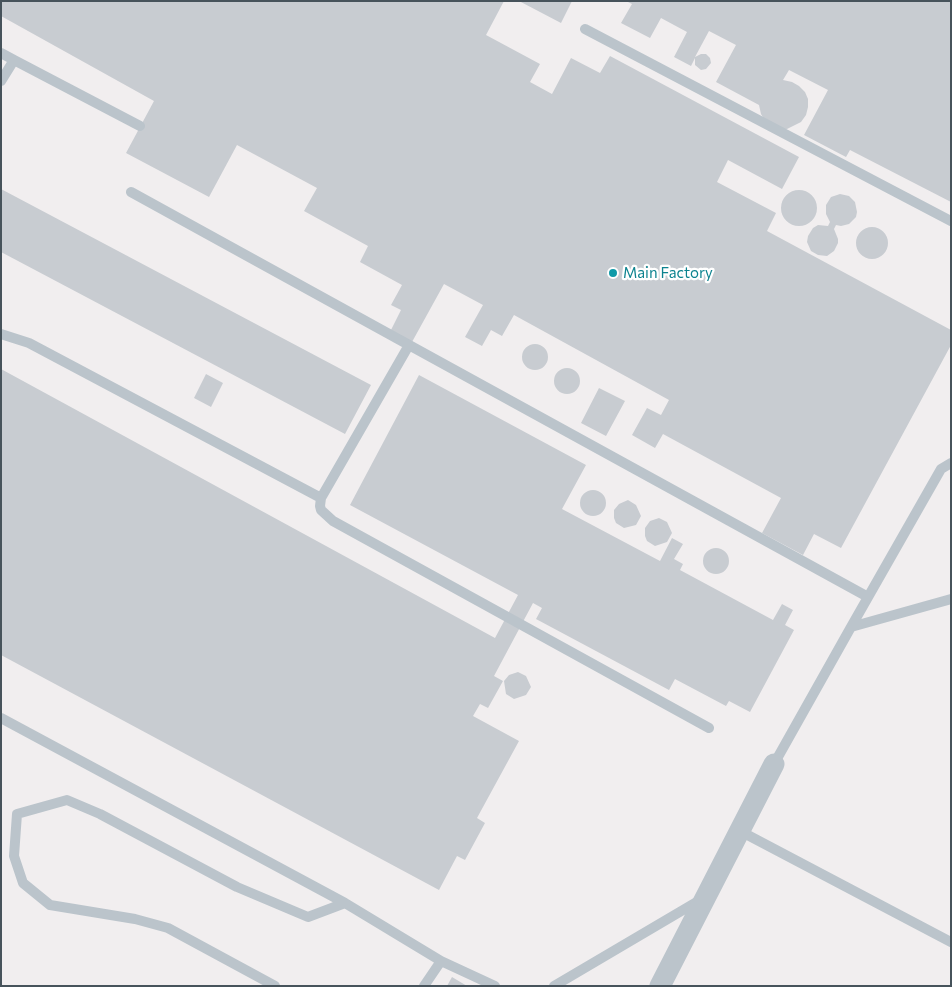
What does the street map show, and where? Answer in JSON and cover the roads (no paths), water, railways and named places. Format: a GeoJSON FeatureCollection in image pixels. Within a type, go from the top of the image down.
{"type":"FeatureCollection","features":[{"type":"Feature","properties":{"kind":"street"},"geometry":{"type":"LineString","coordinates":[[660,986],[774,764]]}},
{"type":"Feature","properties":{"kind":"lane"},"geometry":{"type":"LineString","coordinates":[[585,29],[951,221]]}},
{"type":"Feature","properties":{"kind":"lane"},"geometry":{"type":"LineString","coordinates":[[1,53],[140,126]]}},
{"type":"Feature","properties":{"kind":"lane"},"geometry":{"type":"LineString","coordinates":[[1,82],[14,60]]}},
{"type":"Feature","properties":{"kind":"lane"},"geometry":{"type":"LineString","coordinates":[[131,192],[868,597]]}},
{"type":"Feature","properties":{"kind":"lane"},"geometry":{"type":"LineString","coordinates":[[1,334],[29,343],[321,498]]}},
{"type":"Feature","properties":{"kind":"lane"},"geometry":{"type":"LineString","coordinates":[[409,345],[321,498],[321,510],[333,521],[710,728]]}},
{"type":"Feature","properties":{"kind":"lane"},"geometry":{"type":"LineString","coordinates":[[774,764],[941,469],[951,463]]}},
{"type":"Feature","properties":{"kind":"lane"},"geometry":{"type":"LineString","coordinates":[[851,627],[951,598]]}},
{"type":"Feature","properties":{"kind":"lane"},"geometry":{"type":"LineString","coordinates":[[1,718],[345,903],[441,961],[495,986]]}},
{"type":"Feature","properties":{"kind":"lane"},"geometry":{"type":"LineString","coordinates":[[275,986],[168,928],[135,919],[50,905],[23,883],[14,856],[17,814],[67,800],[100,814],[237,887],[308,917],[345,903]]}},
{"type":"Feature","properties":{"kind":"lane"},"geometry":{"type":"LineString","coordinates":[[740,831],[951,942]]}},
{"type":"Feature","properties":{"kind":"lane"},"geometry":{"type":"LineString","coordinates":[[554,986],[706,896]]}},
{"type":"Feature","properties":{"kind":"lane"},"geometry":{"type":"LineString","coordinates":[[424,986],[441,961]]}},
{"type":"Feature","properties":{"kind":"place","name":"Main Factory"},"geometry":{"type":"Point","coordinates":[613,273]}}]}
